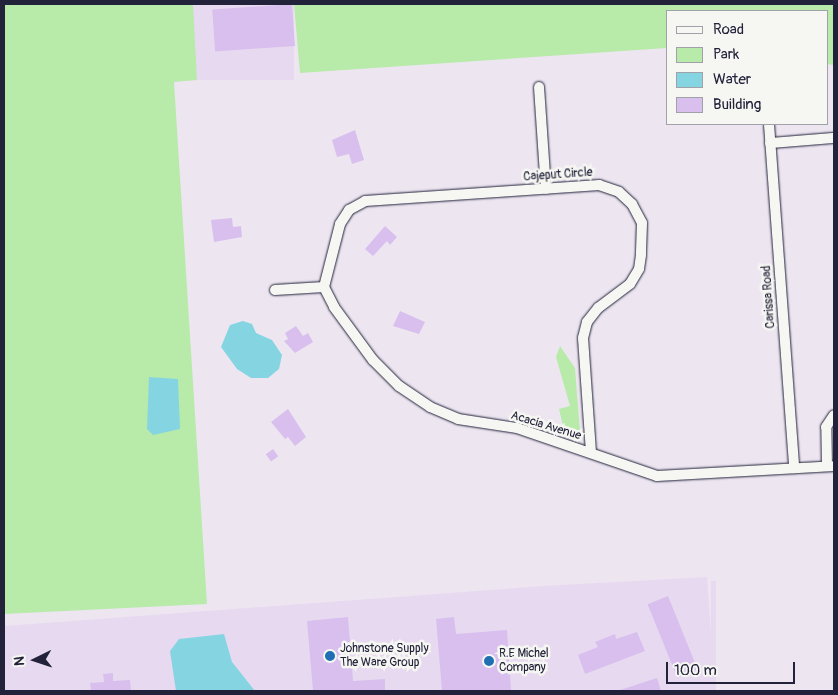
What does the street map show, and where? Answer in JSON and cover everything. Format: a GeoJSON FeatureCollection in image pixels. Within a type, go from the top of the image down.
{"type":"FeatureCollection","features":[{"type":"Feature","properties":{"kind":"street"},"geometry":{"type":"LineString","coordinates":[[539,87],[546,188]]}},
{"type":"Feature","properties":{"kind":"street","name":"Carissa Road"},"geometry":{"type":"LineString","coordinates":[[769,125],[794,468]]}},
{"type":"Feature","properties":{"kind":"street"},"geometry":{"type":"LineString","coordinates":[[770,143],[834,138]]}},
{"type":"Feature","properties":{"kind":"street","name":"Cajeput Circle"},"geometry":{"type":"LineString","coordinates":[[324,287],[340,224],[350,210],[365,201],[599,185],[618,192],[632,204],[642,223],[639,269],[630,284],[598,308],[586,322],[583,338],[591,453]]}},
{"type":"Feature","properties":{"kind":"street"},"geometry":{"type":"LineString","coordinates":[[275,290],[324,287]]}},
{"type":"Feature","properties":{"kind":"street","name":"Acacia Avenue"},"geometry":{"type":"LineString","coordinates":[[324,287],[334,307],[373,360],[399,386],[430,407],[458,419],[517,428],[657,476],[830,466]]}},
{"type":"Feature","properties":{"kind":"street"},"geometry":{"type":"LineString","coordinates":[[830,466],[826,427],[834,415]]}},
{"type":"Feature","properties":{"kind":"shaded area"},"geometry":{"type":"Polygon","coordinates":[[[193,4],[294,4],[294,80],[193,80],[193,4]]]}},
{"type":"Feature","properties":{"kind":"shaded area"},"geometry":{"type":"Polygon","coordinates":[[[707,577],[715,691],[4,691],[4,626],[542,586],[707,577]]]}},
{"type":"Feature","properties":{"kind":"shaded area"},"geometry":{"type":"Polygon","coordinates":[[[711,581],[716,581],[716,691],[711,691],[711,581]]]}},
{"type":"Feature","properties":{"kind":"green space"},"geometry":{"type":"Polygon","coordinates":[[[4,4],[193,4],[197,80],[174,82],[207,604],[4,614],[4,4]]]}},
{"type":"Feature","properties":{"kind":"green space"},"geometry":{"type":"Polygon","coordinates":[[[294,4],[834,4],[834,65],[828,64],[828,10],[666,10],[666,48],[300,73],[294,4]]]}},
{"type":"Feature","properties":{"kind":"green space"},"geometry":{"type":"Polygon","coordinates":[[[560,346],[575,368],[580,431],[566,438],[559,409],[570,406],[556,357],[560,346]]]}},
{"type":"Feature","properties":{"kind":"water"},"geometry":{"type":"Polygon","coordinates":[[[243,321],[252,324],[256,333],[272,340],[282,355],[279,369],[268,378],[251,378],[237,369],[221,347],[230,325],[243,321]]]}},
{"type":"Feature","properties":{"kind":"water"},"geometry":{"type":"Polygon","coordinates":[[[149,377],[178,379],[180,429],[153,435],[147,429],[149,377]]]}},
{"type":"Feature","properties":{"kind":"water"},"geometry":{"type":"Polygon","coordinates":[[[224,634],[232,662],[255,691],[176,691],[170,651],[179,639],[224,634]]]}},
{"type":"Feature","properties":{"kind":"building"},"geometry":{"type":"Polygon","coordinates":[[[292,4],[295,46],[215,51],[212,10],[292,4]]]}},
{"type":"Feature","properties":{"kind":"building"},"geometry":{"type":"Polygon","coordinates":[[[355,130],[364,160],[352,164],[349,154],[337,157],[332,140],[355,130]]]}},
{"type":"Feature","properties":{"kind":"building"},"geometry":{"type":"Polygon","coordinates":[[[232,218],[233,227],[241,226],[242,237],[214,242],[211,220],[232,218]]]}},
{"type":"Feature","properties":{"kind":"building"},"geometry":{"type":"Polygon","coordinates":[[[385,226],[397,237],[390,245],[387,241],[373,256],[365,249],[385,226]]]}},
{"type":"Feature","properties":{"kind":"building"},"geometry":{"type":"Polygon","coordinates":[[[400,311],[425,322],[419,334],[393,326],[400,311]]]}},
{"type":"Feature","properties":{"kind":"building"},"geometry":{"type":"Polygon","coordinates":[[[296,326],[303,336],[308,333],[313,342],[295,353],[284,341],[288,339],[285,333],[296,326]]]}},
{"type":"Feature","properties":{"kind":"building"},"geometry":{"type":"Polygon","coordinates":[[[288,409],[306,437],[295,446],[288,437],[285,439],[271,422],[288,409]]]}},
{"type":"Feature","properties":{"kind":"building"},"geometry":{"type":"Polygon","coordinates":[[[273,449],[278,456],[271,462],[266,454],[273,449]]]}},
{"type":"Feature","properties":{"kind":"building"},"geometry":{"type":"Polygon","coordinates":[[[668,596],[698,669],[677,677],[648,604],[668,596]]]}},
{"type":"Feature","properties":{"kind":"building","name":"Johnstone Supply The Ware Group"},"geometry":{"type":"Polygon","coordinates":[[[348,617],[353,681],[385,679],[385,691],[313,691],[307,621],[348,617]]]}},
{"type":"Feature","properties":{"kind":"building"},"geometry":{"type":"Polygon","coordinates":[[[454,617],[456,634],[507,630],[511,690],[442,691],[436,619],[454,617]]]}},
{"type":"Feature","properties":{"kind":"building"},"geometry":{"type":"Polygon","coordinates":[[[637,632],[645,651],[585,674],[578,655],[598,647],[595,642],[615,634],[616,639],[637,632]]]}},
{"type":"Feature","properties":{"kind":"building"},"geometry":{"type":"Polygon","coordinates":[[[113,673],[113,681],[130,680],[131,691],[91,691],[90,683],[104,682],[103,674],[113,673]]]}},
{"type":"Feature","properties":{"kind":"building"},"geometry":{"type":"Polygon","coordinates":[[[657,678],[661,691],[620,691],[620,690],[657,678]]]}},
{"type":"Feature","properties":{"kind":"place","name":"Johnstone Supply The Ware Group"},"geometry":{"type":"Point","coordinates":[330,656]}},
{"type":"Feature","properties":{"kind":"place","name":"R.E Michel Company"},"geometry":{"type":"Point","coordinates":[489,661]}}]}
